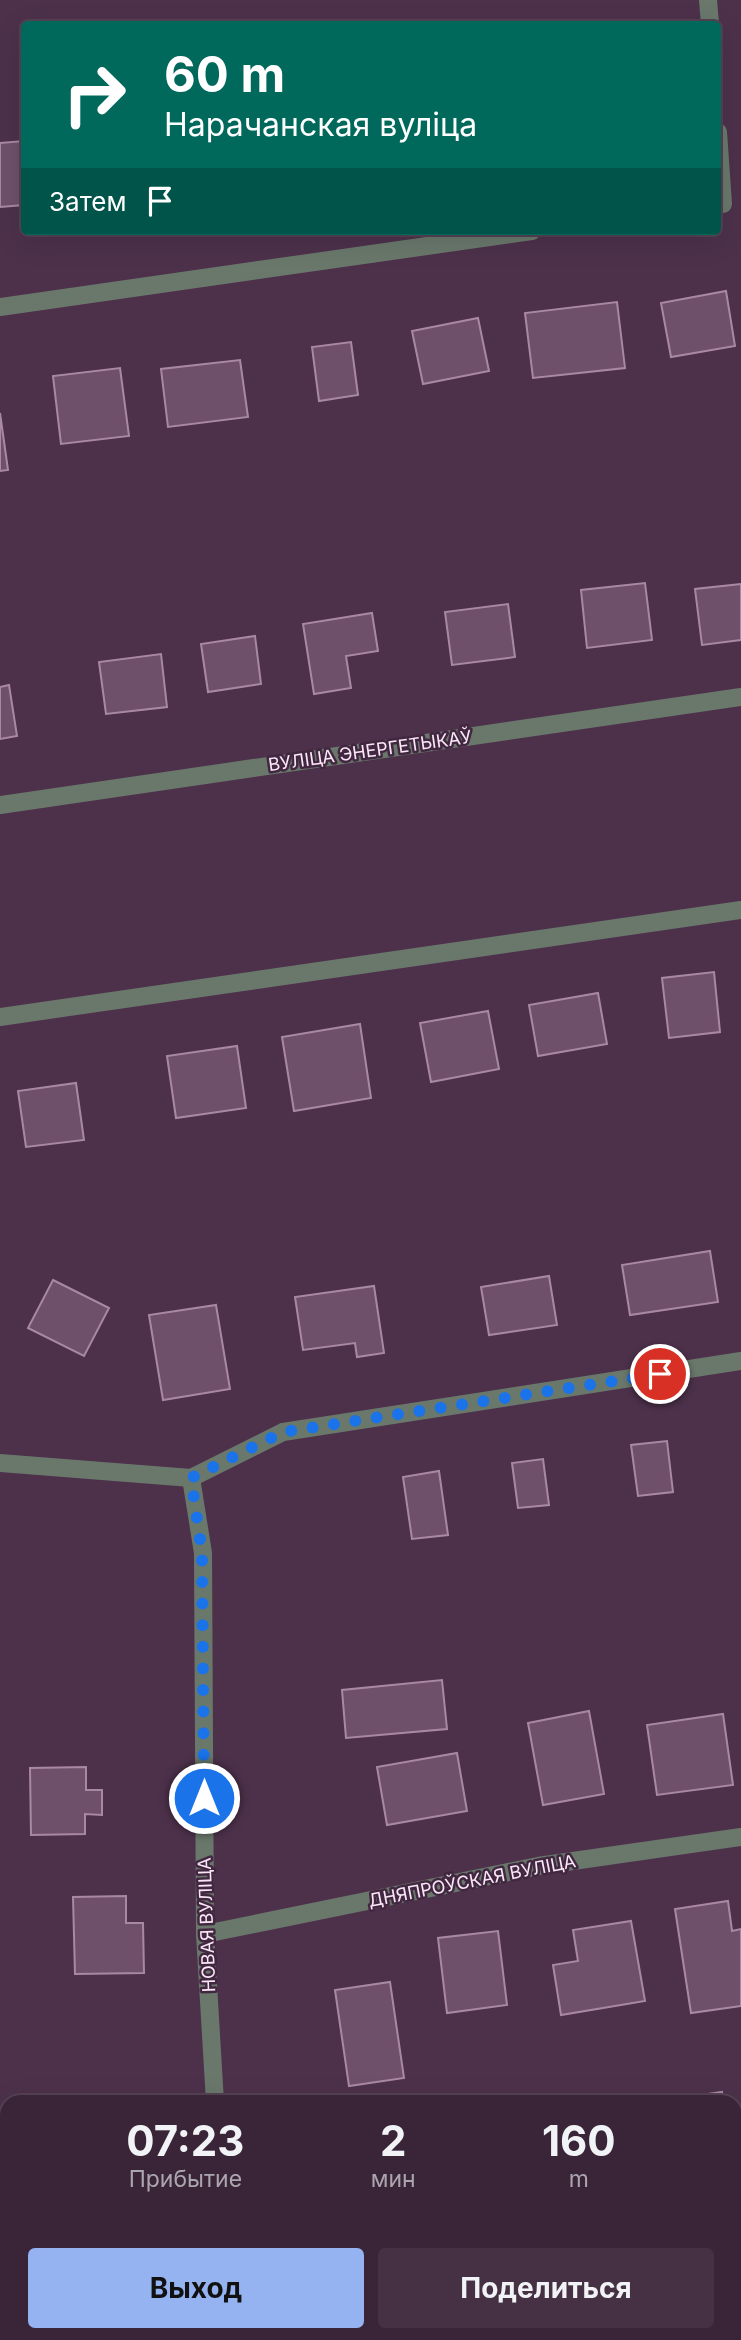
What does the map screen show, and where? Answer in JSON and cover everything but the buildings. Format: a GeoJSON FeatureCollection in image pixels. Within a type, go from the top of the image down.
{"type":"FeatureCollection","features":[{"type":"Feature","properties":{"kind":"street"},"geometry":{"type":"LineString","coordinates":[[708,0],[710,21]]}},
{"type":"Feature","properties":{"kind":"street"},"geometry":{"type":"LineString","coordinates":[[721,156],[727,204]]}},
{"type":"Feature","properties":{"kind":"street"},"geometry":{"type":"LineString","coordinates":[[0,307],[504,235]]}},
{"type":"Feature","properties":{"kind":"street","name":"ВУЛІЦА ЭНЕРГЕТЫКАЎ"},"geometry":{"type":"LineString","coordinates":[[0,805],[741,697]]}},
{"type":"Feature","properties":{"kind":"street"},"geometry":{"type":"LineString","coordinates":[[0,1017],[741,910]]}},
{"type":"Feature","properties":{"kind":"street"},"geometry":{"type":"LineString","coordinates":[[0,1463],[191,1478],[283,1432],[741,1361]]}},
{"type":"Feature","properties":{"kind":"street","name":"НОВАЯ ВУЛІЦА"},"geometry":{"type":"LineString","coordinates":[[191,1478],[202,1553],[205,1934],[215,2095]]}},
{"type":"Feature","properties":{"kind":"street","name":"ДНЯПРОЎСКАЯ ВУЛІЦА"},"geometry":{"type":"LineString","coordinates":[[205,1934],[538,1866],[741,1837]]}},
{"type":"Feature","properties":{"kind":"route"},"geometry":{"type":"LineString","coordinates":[[204,1798],[202,1553],[191,1478],[283,1432],[660,1374]]}}]}
